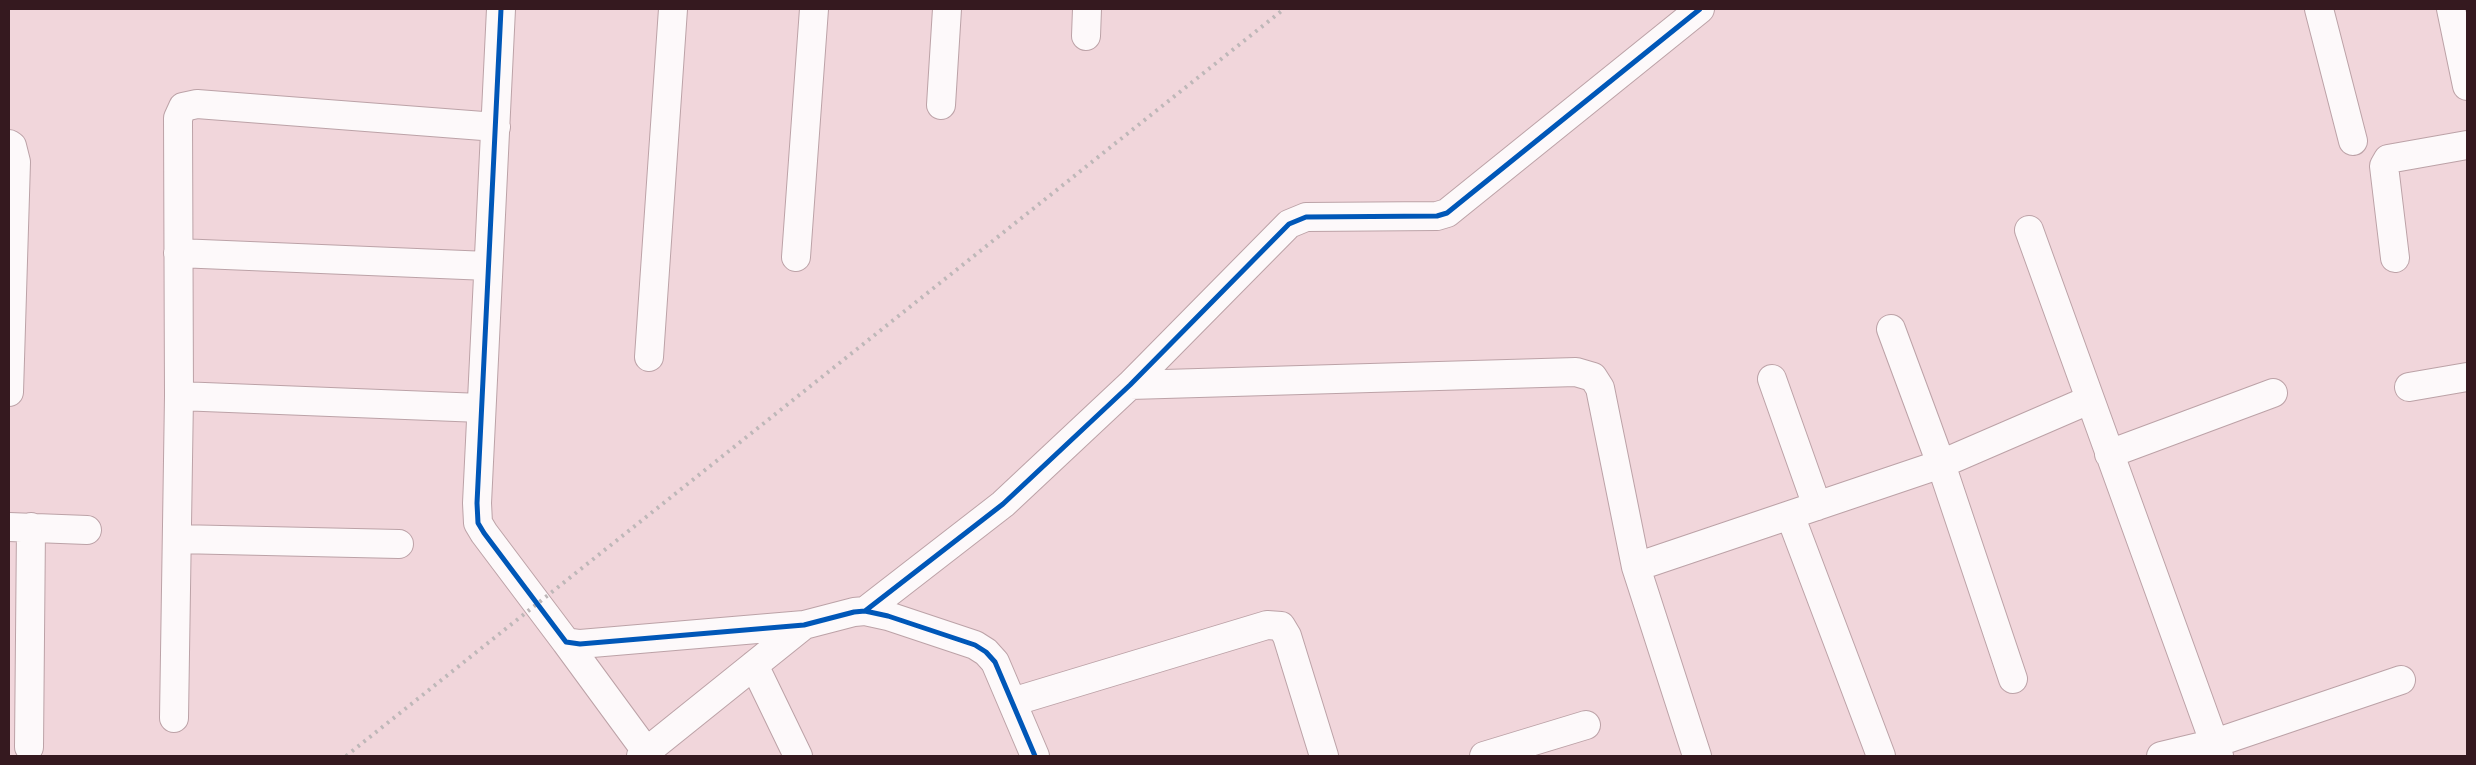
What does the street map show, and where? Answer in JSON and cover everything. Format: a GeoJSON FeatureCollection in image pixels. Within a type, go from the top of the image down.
{"type":"FeatureCollection","features":[{"type":"Feature","properties":{"kind":"street"},"geometry":{"type":"LineString","coordinates":[[501,9],[481,408],[477,503],[478,523],[566,642],[644,753],[804,625]]}},
{"type":"Feature","properties":{"kind":"street"},"geometry":{"type":"LineString","coordinates":[[649,357],[673,9]]}},
{"type":"Feature","properties":{"kind":"street"},"geometry":{"type":"LineString","coordinates":[[796,257],[814,9]]}},
{"type":"Feature","properties":{"kind":"street"},"geometry":{"type":"LineString","coordinates":[[941,105],[948,9]]}},
{"type":"Feature","properties":{"kind":"street"},"geometry":{"type":"LineString","coordinates":[[1086,36],[1087,9]]}},
{"type":"Feature","properties":{"kind":"street"},"geometry":{"type":"LineString","coordinates":[[865,611],[1003,504],[1130,385],[1289,224],[1306,217],[1437,216],[1447,213],[1700,9]]}},
{"type":"Feature","properties":{"kind":"street"},"geometry":{"type":"LineString","coordinates":[[2319,9],[2353,141]]}},
{"type":"Feature","properties":{"kind":"street"},"geometry":{"type":"LineString","coordinates":[[2451,9],[2467,86]]}},
{"type":"Feature","properties":{"kind":"street"},"geometry":{"type":"LineString","coordinates":[[174,718],[178,396],[178,118],[183,108],[197,104],[496,127]]}},
{"type":"Feature","properties":{"kind":"street"},"geometry":{"type":"LineString","coordinates":[[9,144],[12,146],[16,162],[9,392]]}},
{"type":"Feature","properties":{"kind":"street"},"geometry":{"type":"LineString","coordinates":[[2395,258],[2384,166],[2388,159],[2467,145]]}},
{"type":"Feature","properties":{"kind":"street"},"geometry":{"type":"LineString","coordinates":[[2029,230],[2108,454],[2217,750]]}},
{"type":"Feature","properties":{"kind":"street"},"geometry":{"type":"LineString","coordinates":[[178,253],[488,266]]}},
{"type":"Feature","properties":{"kind":"street"},"geometry":{"type":"LineString","coordinates":[[1890,329],[1941,464],[2013,679]]}},
{"type":"Feature","properties":{"kind":"street"},"geometry":{"type":"LineString","coordinates":[[1130,385],[1576,372],[1593,377],[1600,388],[1636,567],[1697,756]]}},
{"type":"Feature","properties":{"kind":"street"},"geometry":{"type":"LineString","coordinates":[[2409,388],[2467,377]]}},
{"type":"Feature","properties":{"kind":"street"},"geometry":{"type":"LineString","coordinates":[[1772,379],[1817,506]]}},
{"type":"Feature","properties":{"kind":"street"},"geometry":{"type":"LineString","coordinates":[[2108,454],[2274,393]]}},
{"type":"Feature","properties":{"kind":"street"},"geometry":{"type":"LineString","coordinates":[[178,396],[481,408]]}},
{"type":"Feature","properties":{"kind":"street"},"geometry":{"type":"LineString","coordinates":[[1636,567],[1941,464],[2089,400]]}},
{"type":"Feature","properties":{"kind":"street"},"geometry":{"type":"LineString","coordinates":[[1790,515],[1881,756]]}},
{"type":"Feature","properties":{"kind":"street"},"geometry":{"type":"LineString","coordinates":[[29,747],[20,527],[88,530]]}},
{"type":"Feature","properties":{"kind":"street"},"geometry":{"type":"LineString","coordinates":[[177,539],[399,544]]}},
{"type":"Feature","properties":{"kind":"street"},"geometry":{"type":"LineString","coordinates":[[566,642],[580,644],[804,625],[865,611],[888,616],[976,645],[986,652],[995,662],[1035,756]]}},
{"type":"Feature","properties":{"kind":"street"},"geometry":{"type":"LineString","coordinates":[[1012,702],[1267,625],[1281,626],[1287,636],[1324,756]]}},
{"type":"Feature","properties":{"kind":"street"},"geometry":{"type":"LineString","coordinates":[[754,665],[798,756]]}},
{"type":"Feature","properties":{"kind":"street"},"geometry":{"type":"LineString","coordinates":[[2161,756],[2217,750],[2401,680]]}},
{"type":"Feature","properties":{"kind":"street"},"geometry":{"type":"LineString","coordinates":[[1484,756],[1586,725]]}},
{"type":"Feature","properties":{"kind":"railway"},"geometry":{"type":"LineString","coordinates":[[346,756],[1284,9]]}},
{"type":"Feature","properties":{"kind":"cycle path"},"geometry":{"type":"LineString","coordinates":[[501,9],[477,503],[478,523],[484,533],[566,642],[580,644],[804,625],[865,611],[888,616],[975,645],[986,652],[995,662],[1035,756]]}},
{"type":"Feature","properties":{"kind":"cycle path"},"geometry":{"type":"LineString","coordinates":[[865,611],[1003,504],[1130,385],[1289,224],[1306,217],[1437,216],[1447,213],[1700,9]]}}]}
